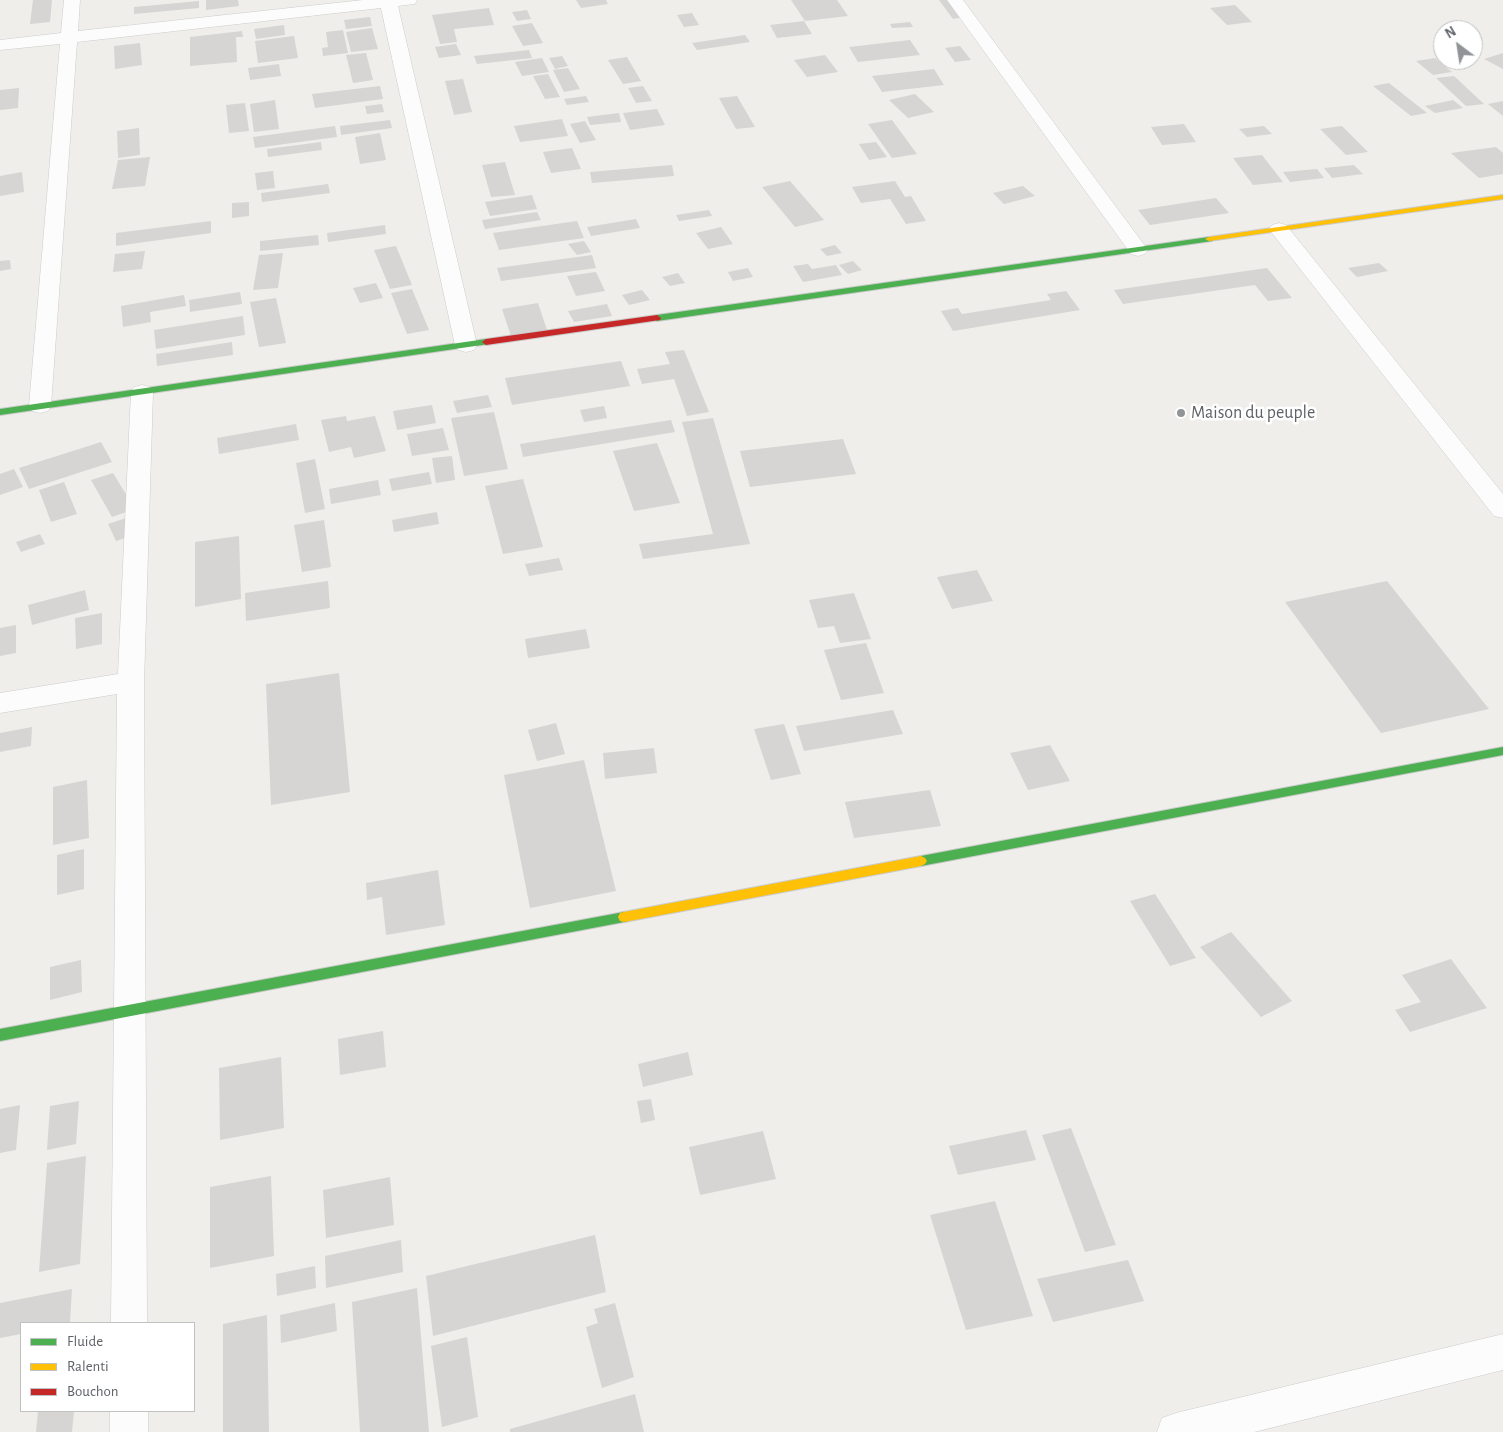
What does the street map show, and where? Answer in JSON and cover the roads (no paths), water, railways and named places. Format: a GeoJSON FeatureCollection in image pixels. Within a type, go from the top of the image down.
{"type":"FeatureCollection","features":[{"type":"Feature","properties":{"kind":"main road"},"geometry":{"type":"LineString","coordinates":[[0,412],[1503,197]]}},
{"type":"Feature","properties":{"kind":"main road"},"geometry":{"type":"LineString","coordinates":[[0,1035],[1503,750]]}},
{"type":"Feature","properties":{"kind":"street"},"geometry":{"type":"LineString","coordinates":[[40,406],[72,0]]}},
{"type":"Feature","properties":{"kind":"street"},"geometry":{"type":"LineString","coordinates":[[0,45],[409,0]]}},
{"type":"Feature","properties":{"kind":"street"},"geometry":{"type":"LineString","coordinates":[[955,0],[1138,250]]}},
{"type":"Feature","properties":{"kind":"street"},"geometry":{"type":"LineString","coordinates":[[388,1],[466,345]]}},
{"type":"Feature","properties":{"kind":"street"},"geometry":{"type":"LineString","coordinates":[[1279,229],[1503,510]]}},
{"type":"Feature","properties":{"kind":"street"},"geometry":{"type":"LineString","coordinates":[[129,1322],[132,682],[142,392]]}},
{"type":"Feature","properties":{"kind":"street"},"geometry":{"type":"LineString","coordinates":[[0,703],[132,682]]}},
{"type":"Feature","properties":{"kind":"street"},"geometry":{"type":"LineString","coordinates":[[1176,1432],[1503,1352]]}},
{"type":"Feature","properties":{"kind":"street"},"geometry":{"type":"LineString","coordinates":[[129,1412],[129,1432]]}},
{"type":"Feature","properties":{"kind":"place","name":"Maison du peuple"},"geometry":{"type":"Point","coordinates":[1181,413]}}]}
